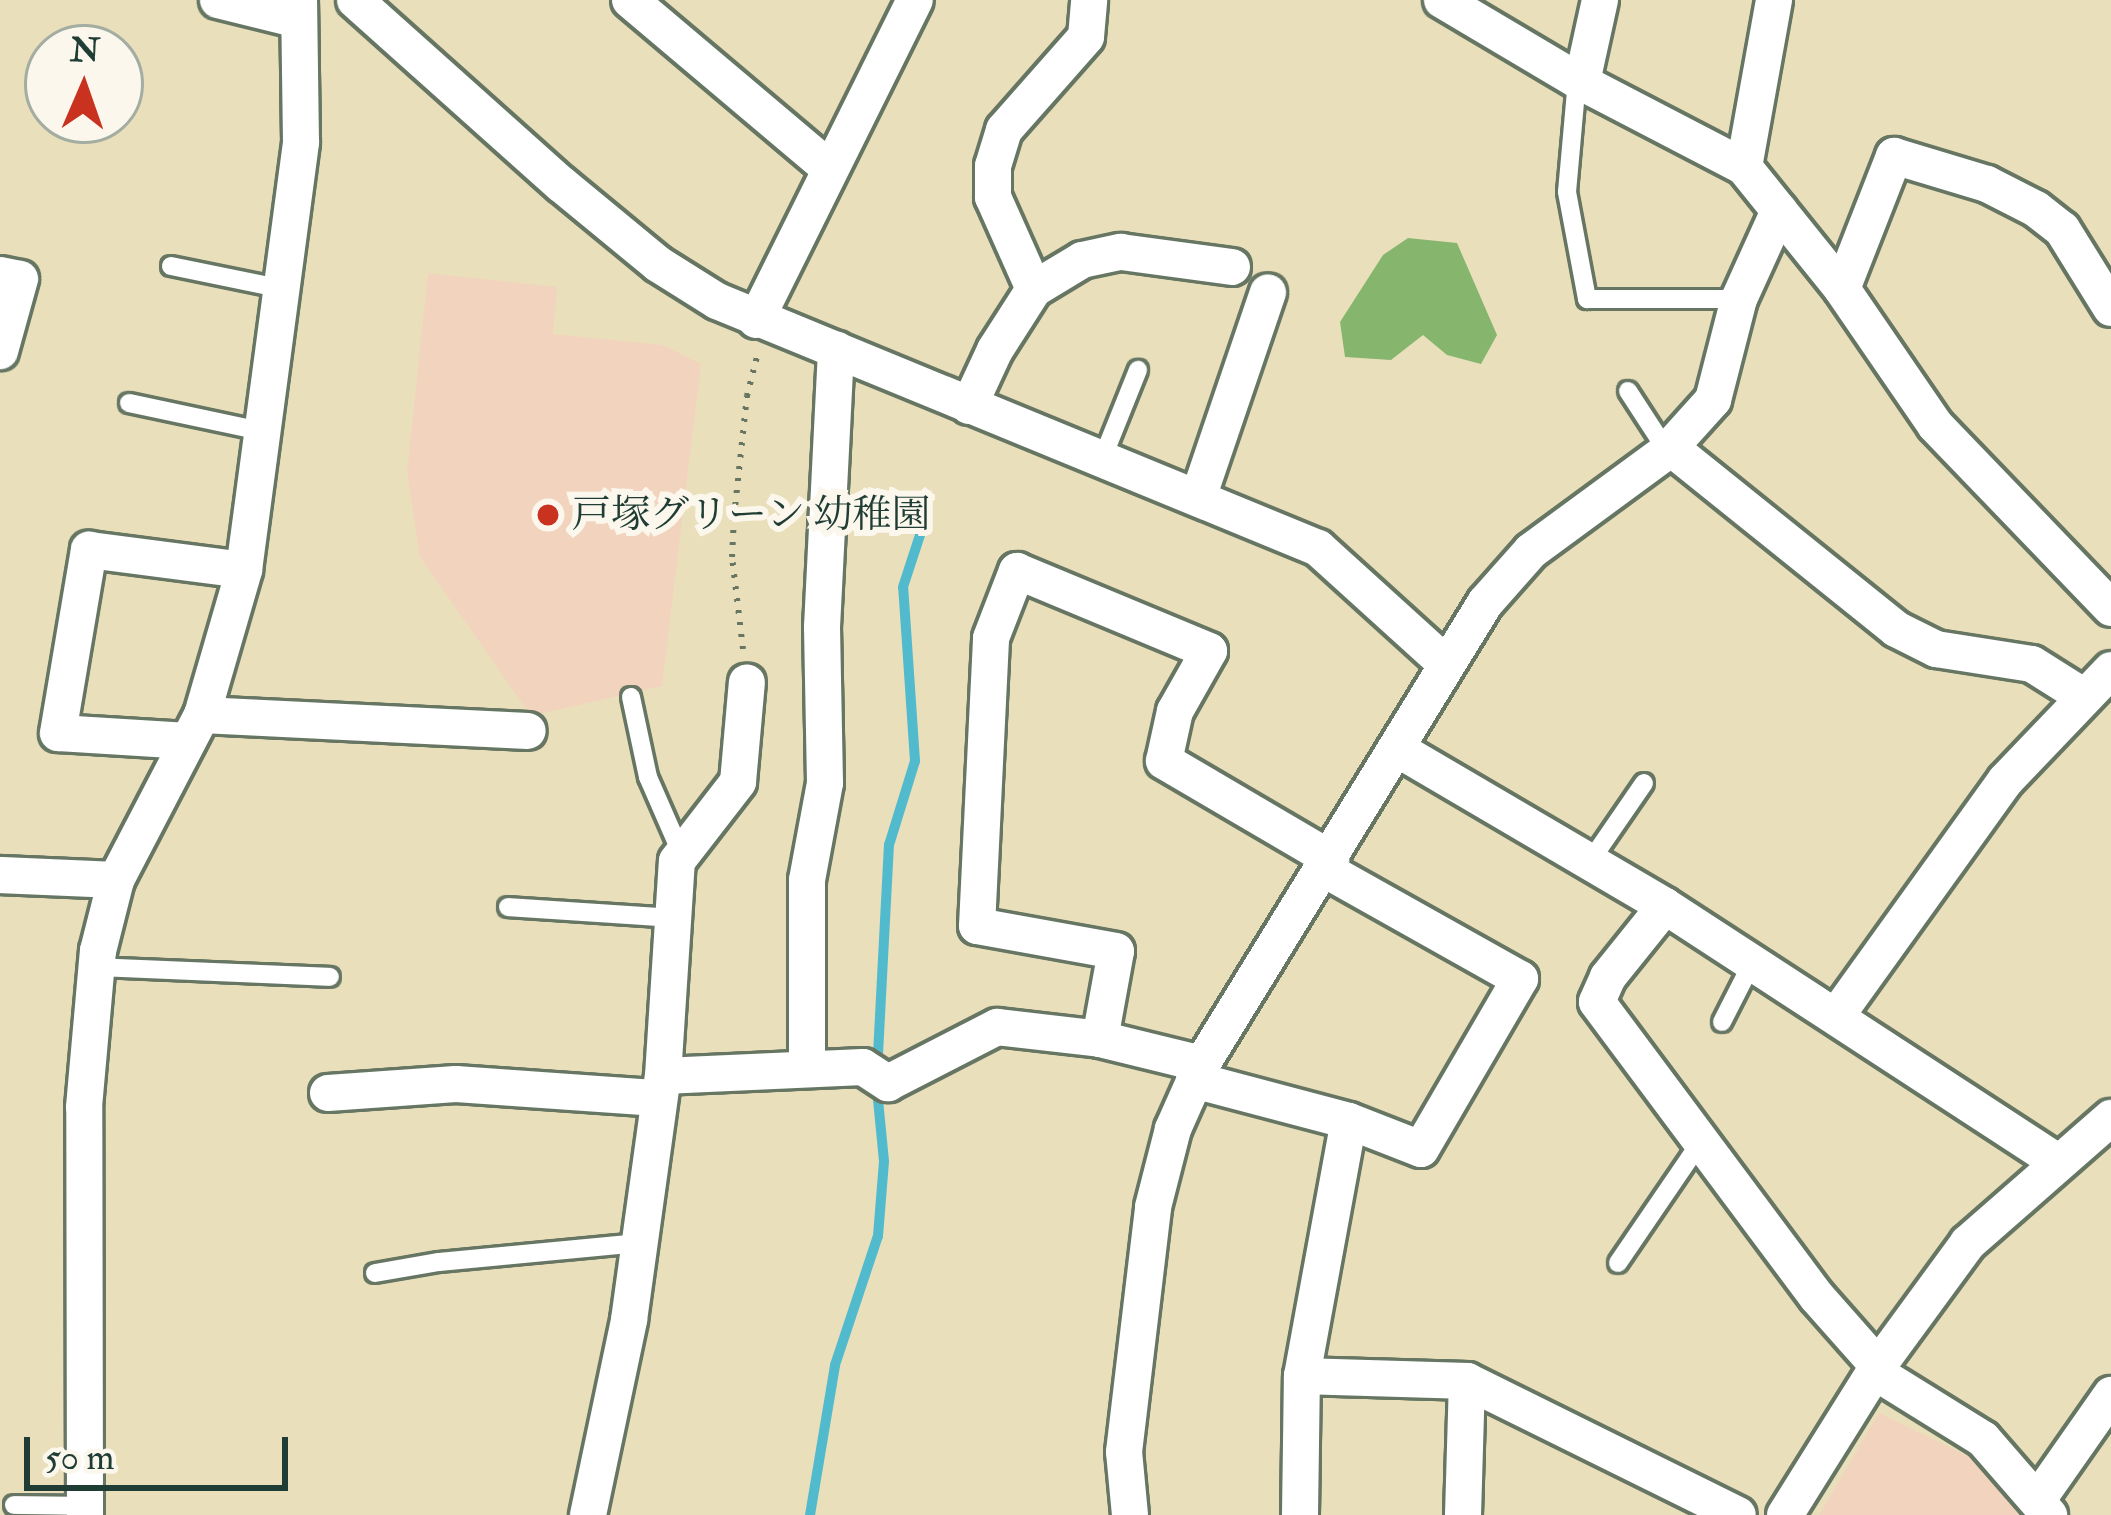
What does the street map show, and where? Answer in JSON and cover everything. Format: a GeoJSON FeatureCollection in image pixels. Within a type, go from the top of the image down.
{"type":"FeatureCollection","features":[{"type":"Feature","properties":{"kind":"street"},"geometry":{"type":"LineString","coordinates":[[85,1510],[84,1107],[96,967],[116,880],[195,728],[244,570],[301,142],[299,10],[218,0]]}},
{"type":"Feature","properties":{"kind":"street"},"geometry":{"type":"LineString","coordinates":[[355,0],[658,264],[756,320],[1199,495],[1318,548],[1445,662]]}},
{"type":"Feature","properties":{"kind":"street"},"geometry":{"type":"LineString","coordinates":[[630,0],[830,169]]}},
{"type":"Feature","properties":{"kind":"street"},"geometry":{"type":"LineString","coordinates":[[1034,289],[993,197],[993,166],[1004,130],[1086,37],[1089,0]]}},
{"type":"Feature","properties":{"kind":"street"},"geometry":{"type":"LineString","coordinates":[[1442,0],[1580,81],[1744,167],[1842,289],[1936,425],[2111,608]]}},
{"type":"Feature","properties":{"kind":"street"},"geometry":{"type":"LineString","coordinates":[[1580,81],[1600,0]]}},
{"type":"Feature","properties":{"kind":"street"},"geometry":{"type":"LineString","coordinates":[[1744,167],[1774,0]]}},
{"type":"Feature","properties":{"kind":"street"},"geometry":{"type":"LineString","coordinates":[[756,320],[830,169],[901,6]]}},
{"type":"Feature","properties":{"kind":"street"},"geometry":{"type":"LineString","coordinates":[[1842,289],[1894,156],[1987,184],[2036,209],[2062,229],[2111,308]]}},
{"type":"Feature","properties":{"kind":"street"},"geometry":{"type":"LineString","coordinates":[[1130,1515],[1124,1452],[1153,1207],[1173,1129],[1198,1072],[1485,603],[1531,551],[1669,450],[1713,400],[1739,299],[1780,211]]}},
{"type":"Feature","properties":{"kind":"street"},"geometry":{"type":"LineString","coordinates":[[969,406],[995,350],[1034,289],[1082,260],[1121,252],[1232,267]]}},
{"type":"Feature","properties":{"kind":"street"},"geometry":{"type":"LineString","coordinates":[[0,275],[20,279],[0,351]]}},
{"type":"Feature","properties":{"kind":"street"},"geometry":{"type":"LineString","coordinates":[[1199,495],[1268,292]]}},
{"type":"Feature","properties":{"kind":"street"},"geometry":{"type":"LineString","coordinates":[[807,1066],[807,880],[825,783],[822,627],[836,349]]}},
{"type":"Feature","properties":{"kind":"street"},"geometry":{"type":"LineString","coordinates":[[1669,450],[1896,629],[1936,649],[2032,664],[2083,696]]}},
{"type":"Feature","properties":{"kind":"street"},"geometry":{"type":"LineString","coordinates":[[244,570],[88,550],[58,733],[195,728],[528,731]]}},
{"type":"Feature","properties":{"kind":"street"},"geometry":{"type":"LineString","coordinates":[[328,1093],[457,1084],[661,1087],[807,1066],[863,1067],[888,1083],[997,1027],[1100,1039],[1421,1148],[1520,979],[1164,761],[1175,711],[1209,651],[1017,571],[991,638],[976,926],[1116,951],[1100,1039]]}},
{"type":"Feature","properties":{"kind":"street"},"geometry":{"type":"LineString","coordinates":[[1837,1015],[2006,780],[2111,670]]}},
{"type":"Feature","properties":{"kind":"street"},"geometry":{"type":"LineString","coordinates":[[588,1515],[629,1320],[661,1087],[677,861],[738,782],[747,682]]}},
{"type":"Feature","properties":{"kind":"street"},"geometry":{"type":"LineString","coordinates":[[1399,750],[1665,906],[2056,1161]]}},
{"type":"Feature","properties":{"kind":"street"},"geometry":{"type":"LineString","coordinates":[[0,875],[116,880]]}},
{"type":"Feature","properties":{"kind":"street"},"geometry":{"type":"LineString","coordinates":[[1665,906],[1609,977],[1597,1002],[1817,1297],[1877,1369],[1983,1439],[2044,1507],[2111,1395]]}},
{"type":"Feature","properties":{"kind":"street"},"geometry":{"type":"LineString","coordinates":[[1785,1515],[1877,1369],[1969,1244],[2056,1161],[2111,1118]]}},
{"type":"Feature","properties":{"kind":"street"},"geometry":{"type":"LineString","coordinates":[[1300,1515],[1302,1376],[1348,1121]]}},
{"type":"Feature","properties":{"kind":"street"},"geometry":{"type":"LineString","coordinates":[[1302,1376],[1467,1382],[1738,1515]]}},
{"type":"Feature","properties":{"kind":"street"},"geometry":{"type":"LineString","coordinates":[[1462,1515],[1467,1382]]}},
{"type":"Feature","properties":{"kind":"lane"},"geometry":{"type":"LineString","coordinates":[[1580,81],[1567,192],[1587,299],[1739,299]]}},
{"type":"Feature","properties":{"kind":"lane"},"geometry":{"type":"LineString","coordinates":[[170,266],[283,289]]}},
{"type":"Feature","properties":{"kind":"lane"},"geometry":{"type":"LineString","coordinates":[[1103,457],[1138,370]]}},
{"type":"Feature","properties":{"kind":"lane"},"geometry":{"type":"LineString","coordinates":[[1628,391],[1669,450]]}},
{"type":"Feature","properties":{"kind":"lane"},"geometry":{"type":"LineString","coordinates":[[129,404],[265,432]]}},
{"type":"Feature","properties":{"kind":"lane"},"geometry":{"type":"LineString","coordinates":[[631,698],[649,777],[682,855]]}},
{"type":"Feature","properties":{"kind":"lane"},"geometry":{"type":"LineString","coordinates":[[1589,863],[1644,783]]}},
{"type":"Feature","properties":{"kind":"lane"},"geometry":{"type":"LineString","coordinates":[[508,907],[674,918]]}},
{"type":"Feature","properties":{"kind":"lane"},"geometry":{"type":"LineString","coordinates":[[1722,1022],[1752,963]]}},
{"type":"Feature","properties":{"kind":"lane"},"geometry":{"type":"LineString","coordinates":[[96,967],[330,977]]}},
{"type":"Feature","properties":{"kind":"lane"},"geometry":{"type":"LineString","coordinates":[[1618,1263],[1700,1143]]}},
{"type":"Feature","properties":{"kind":"lane"},"geometry":{"type":"LineString","coordinates":[[375,1274],[439,1262],[639,1244]]}},
{"type":"Feature","properties":{"kind":"lane"},"geometry":{"type":"LineString","coordinates":[[14,1504],[85,1510]]}},
{"type":"Feature","properties":{"kind":"path"},"geometry":{"type":"LineString","coordinates":[[747,682],[732,556],[747,396],[759,348],[756,320]]}},
{"type":"Feature","properties":{"kind":"shaded area","name":"戸塚グリーン 幼稚園"},"geometry":{"type":"Polygon","coordinates":[[[428,273],[557,287],[553,334],[663,345],[701,364],[662,686],[531,716],[420,557],[407,472],[428,273]]]}},
{"type":"Feature","properties":{"kind":"shaded area"},"geometry":{"type":"Polygon","coordinates":[[[1879,1413],[1978,1461],[2032,1515],[1819,1515],[1879,1413]]]}},
{"type":"Feature","properties":{"kind":"green space"},"geometry":{"type":"Polygon","coordinates":[[[1408,238],[1457,243],[1497,335],[1481,364],[1447,355],[1423,335],[1391,360],[1345,357],[1340,322],[1383,255],[1408,238]]]}},
{"type":"Feature","properties":{"kind":"waterway"},"geometry":{"type":"LineString","coordinates":[[878,1054],[889,845],[915,761],[903,587],[921,532]]}},
{"type":"Feature","properties":{"kind":"waterway"},"geometry":{"type":"LineString","coordinates":[[810,1515],[835,1365],[878,1236],[884,1161],[877,1089]]}},
{"type":"Feature","properties":{"kind":"place","name":"戸塚グリーン 幼稚園"},"geometry":{"type":"Point","coordinates":[548,515]}}]}
